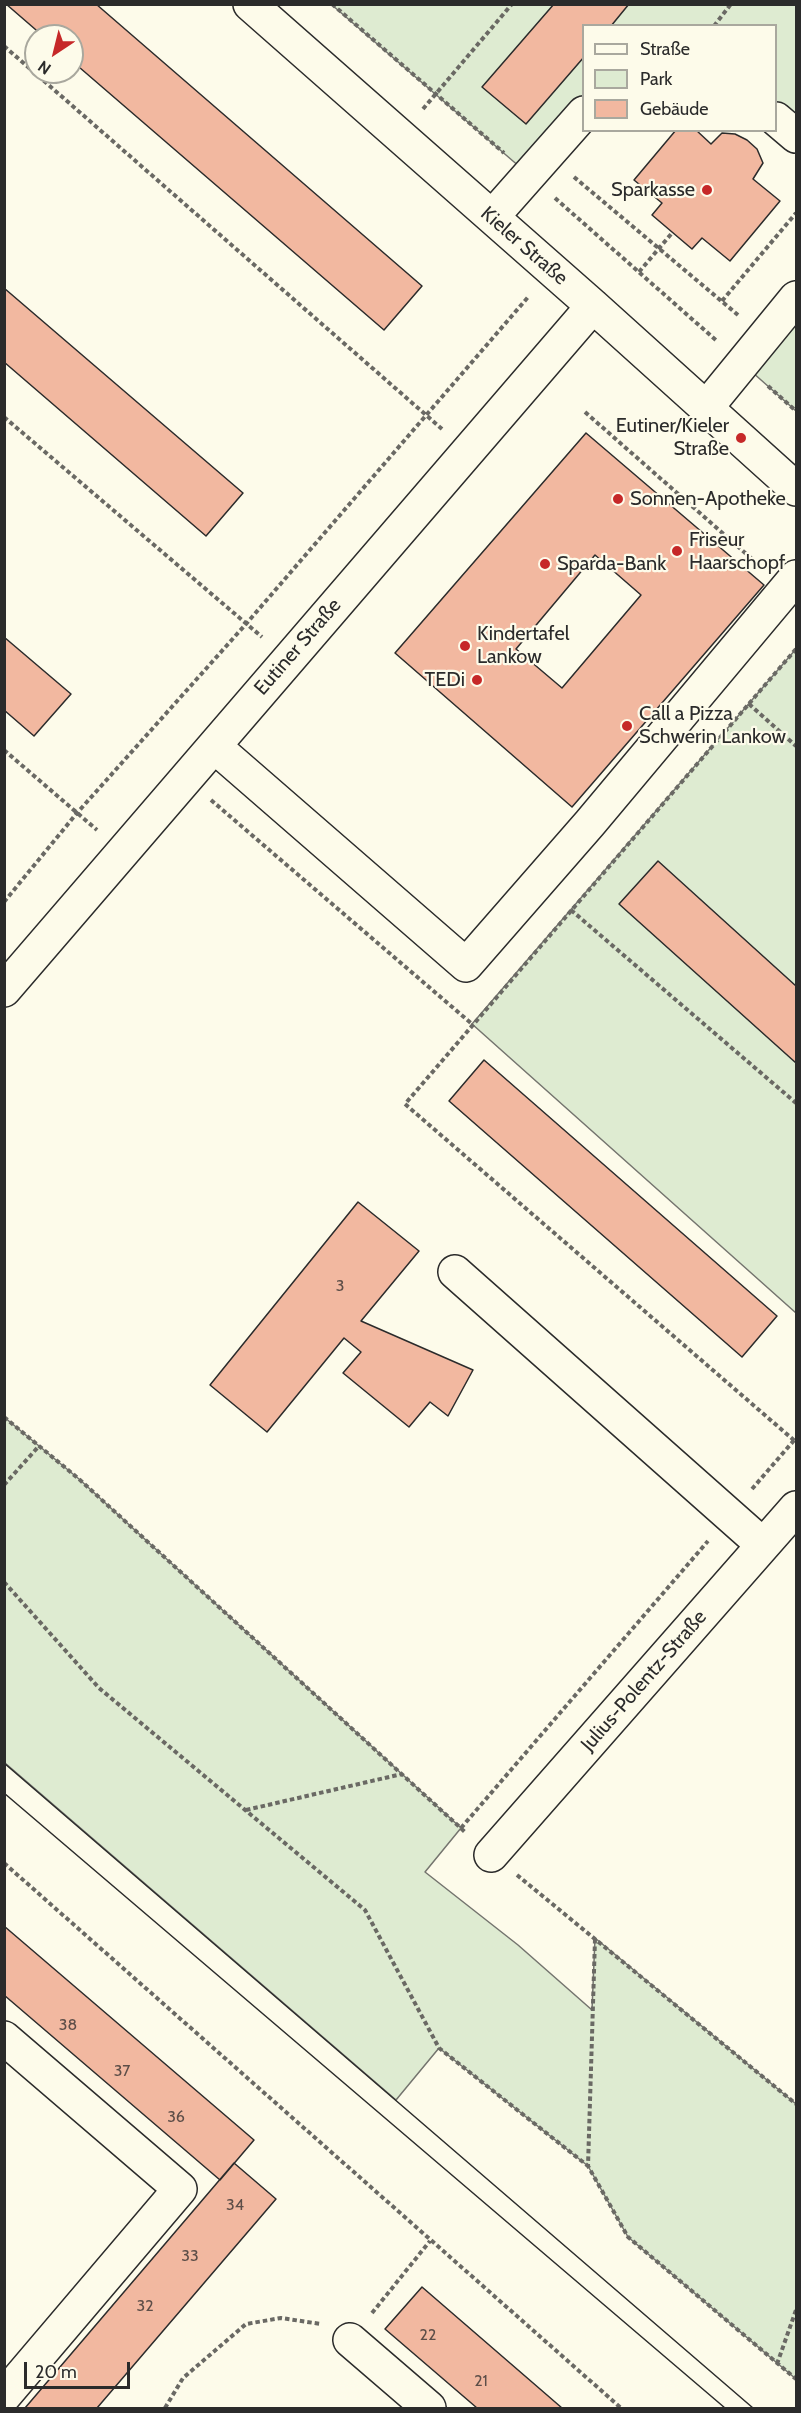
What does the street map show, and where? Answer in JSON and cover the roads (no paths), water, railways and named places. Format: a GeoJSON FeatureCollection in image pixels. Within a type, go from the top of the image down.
{"type":"FeatureCollection","features":[{"type":"Feature","properties":{"kind":"street","name":"Kieler Straße"},"geometry":{"type":"LineString","coordinates":[[249,4],[593,306],[796,489]]}},
{"type":"Feature","properties":{"kind":"street"},"geometry":{"type":"LineString","coordinates":[[492,217],[582,115]]}},
{"type":"Feature","properties":{"kind":"street"},"geometry":{"type":"LineString","coordinates":[[777,120],[796,136]]}},
{"type":"Feature","properties":{"kind":"street"},"geometry":{"type":"LineString","coordinates":[[706,408],[796,298]]}},
{"type":"Feature","properties":{"kind":"street","name":"Eutiner Straße"},"geometry":{"type":"LineString","coordinates":[[4,990],[593,306]]}},
{"type":"Feature","properties":{"kind":"street"},"geometry":{"type":"LineString","coordinates":[[213,746],[466,965],[590,823],[791,583]]}},
{"type":"Feature","properties":{"kind":"street"},"geometry":{"type":"LineString","coordinates":[[455,1272],[763,1545]]}},
{"type":"Feature","properties":{"kind":"street","name":"Julius-Polentz-Straße"},"geometry":{"type":"LineString","coordinates":[[491,1855],[796,1508]]}},
{"type":"Feature","properties":{"kind":"street"},"geometry":{"type":"LineString","coordinates":[[4,2038],[180,2189],[4,2396]]}},
{"type":"Feature","properties":{"kind":"street"},"geometry":{"type":"LineString","coordinates":[[352,2337],[429,2409]]}},
{"type":"Feature","properties":{"kind":"tram line"},"geometry":{"type":"LineString","coordinates":[[4,1763],[753,2408]]}},
{"type":"Feature","properties":{"kind":"tram line"},"geometry":{"type":"LineString","coordinates":[[4,1793],[725,2408]]}},
{"type":"Feature","properties":{"kind":"place","name":"Sparkasse"},"geometry":{"type":"Point","coordinates":[707,190]}},
{"type":"Feature","properties":{"kind":"place","name":"Eutiner/Kieler Straße"},"geometry":{"type":"Point","coordinates":[741,438]}},
{"type":"Feature","properties":{"kind":"place","name":"Sonnen-Apotheke"},"geometry":{"type":"Point","coordinates":[618,499]}},
{"type":"Feature","properties":{"kind":"place","name":"Friseur Haarschopf"},"geometry":{"type":"Point","coordinates":[677,551]}},
{"type":"Feature","properties":{"kind":"place","name":"Sparda-Bank"},"geometry":{"type":"Point","coordinates":[545,564]}},
{"type":"Feature","properties":{"kind":"place","name":"Kindertafel Lankow"},"geometry":{"type":"Point","coordinates":[465,646]}},
{"type":"Feature","properties":{"kind":"place","name":"TEDi"},"geometry":{"type":"Point","coordinates":[477,680]}},
{"type":"Feature","properties":{"kind":"place","name":"Call a Pizza Schwerin Lankow"},"geometry":{"type":"Point","coordinates":[627,726]}}]}
